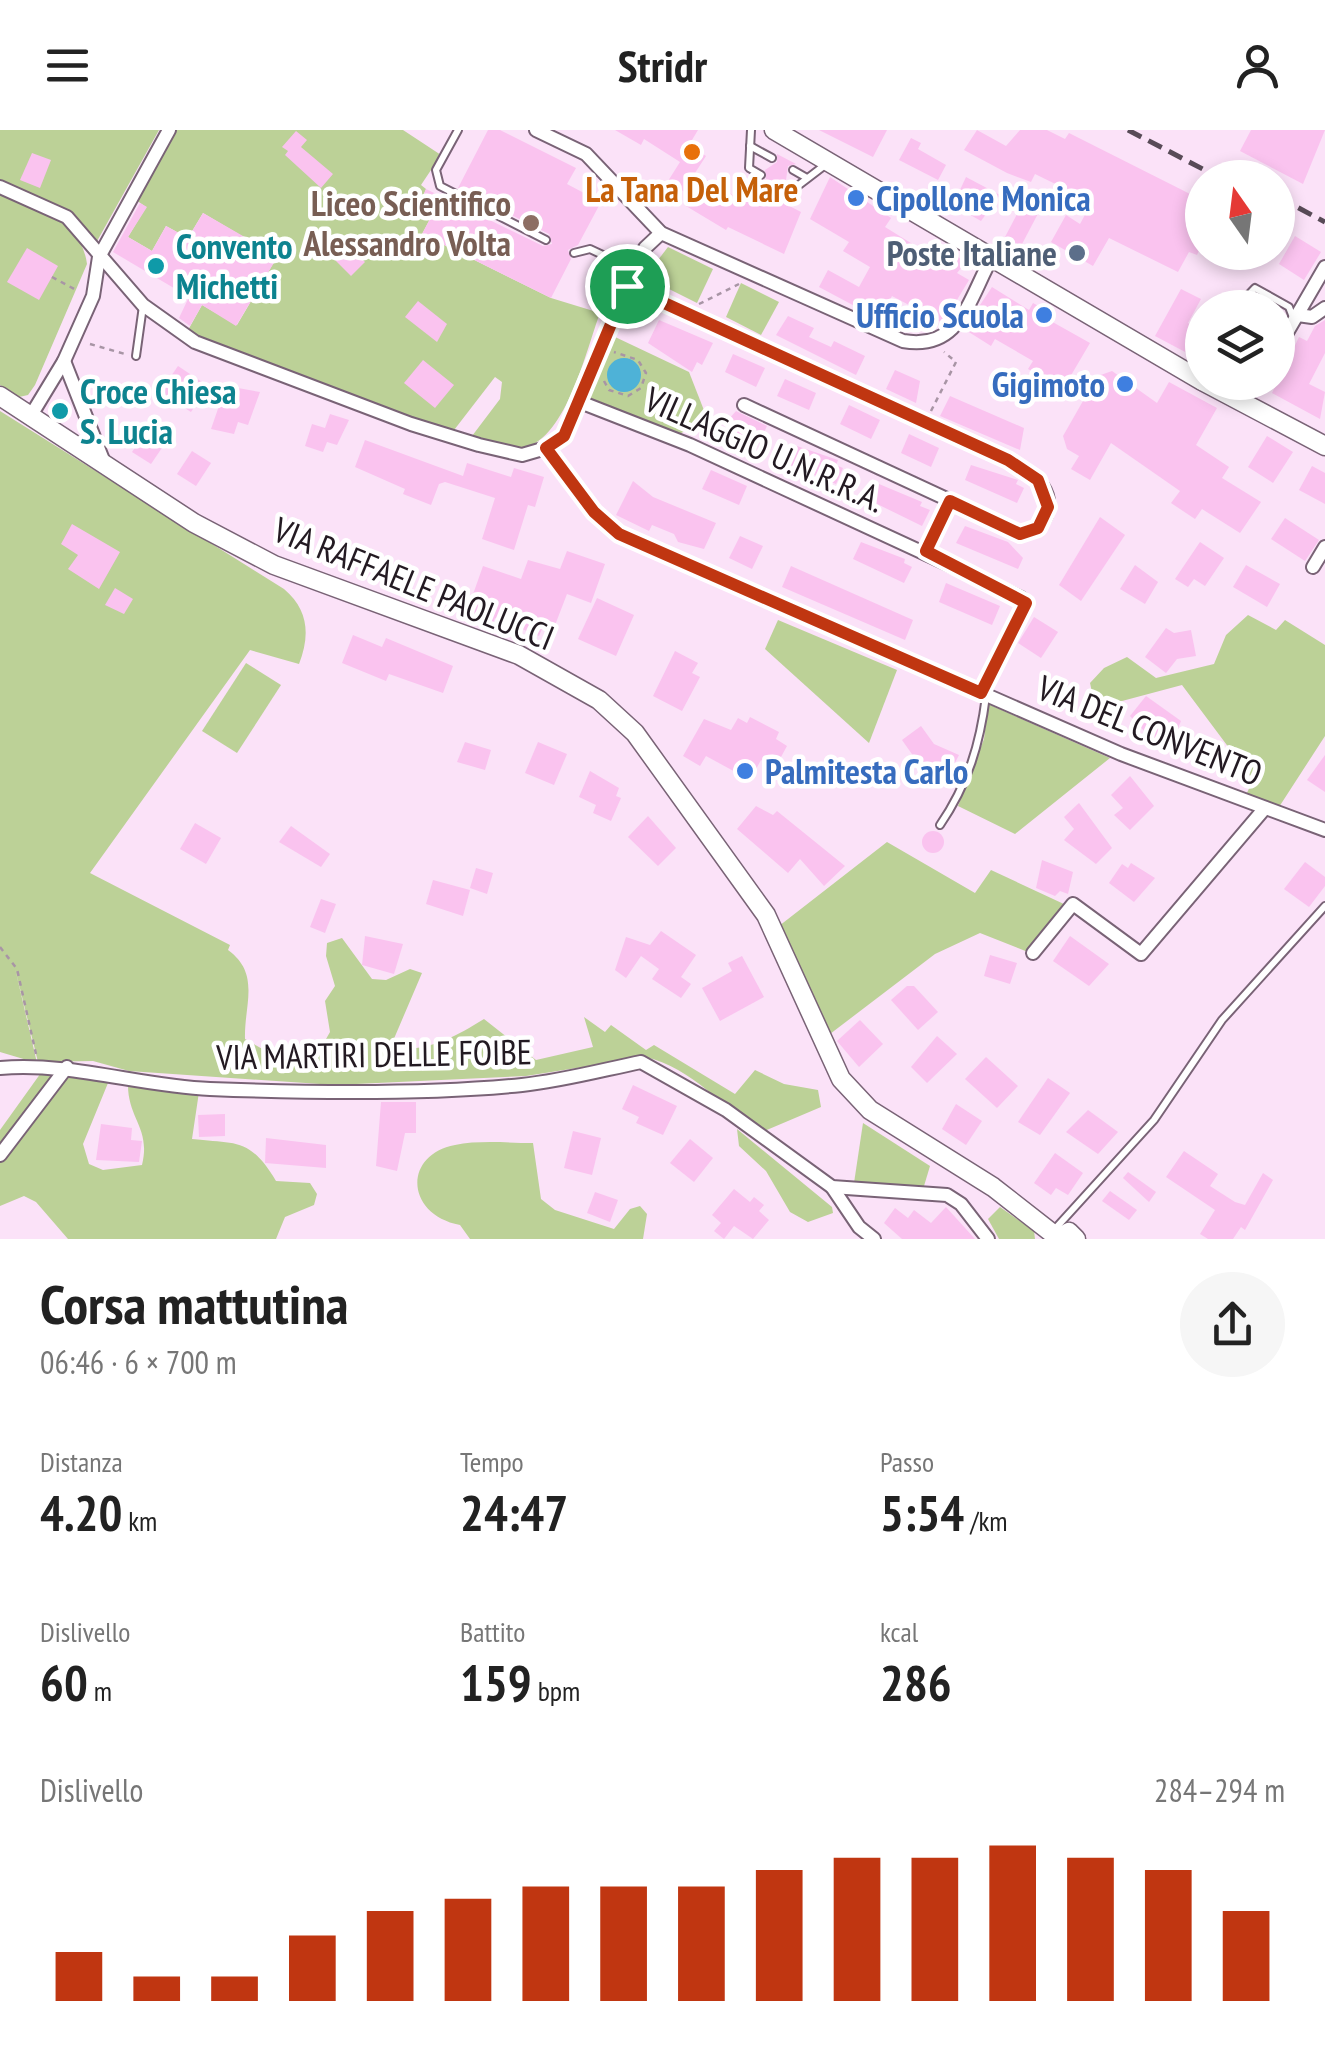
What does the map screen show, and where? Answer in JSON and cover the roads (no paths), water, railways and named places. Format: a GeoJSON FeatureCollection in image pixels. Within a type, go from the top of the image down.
{"type":"FeatureCollection","features":[{"type":"Feature","properties":{"kind":"main road"},"geometry":{"type":"LineString","coordinates":[[774,130],[1185,371]]}},
{"type":"Feature","properties":{"kind":"main road","name":"VIA RAFFAELE PAOLUCCI"},"geometry":{"type":"LineString","coordinates":[[0,396],[194,523],[274,565],[519,655],[599,700],[635,733],[766,915],[842,1079],[870,1110],[993,1187],[1055,1236]]}},
{"type":"Feature","properties":{"kind":"main road"},"geometry":{"type":"LineString","coordinates":[[1237,400],[1325,446]]}},
{"type":"Feature","properties":{"kind":"main road"},"geometry":{"type":"LineString","coordinates":[[1055,1236],[1068,1232],[1076,1239]]}},
{"type":"Feature","properties":{"kind":"street"},"geometry":{"type":"LineString","coordinates":[[30,417],[64,361],[93,296],[99,257],[169,130]]}},
{"type":"Feature","properties":{"kind":"street"},"geometry":{"type":"LineString","coordinates":[[536,130],[586,154],[661,233],[903,341],[926,346],[949,336],[992,258]]}},
{"type":"Feature","properties":{"kind":"street"},"geometry":{"type":"LineString","coordinates":[[0,187],[67,217],[143,305],[195,342],[411,424],[522,455],[546,448],[564,436],[645,248],[661,233]]}},
{"type":"Feature","properties":{"kind":"street"},"geometry":{"type":"LineString","coordinates":[[1295,321],[1325,267]]}},
{"type":"Feature","properties":{"kind":"street","name":"VILLAGGIO U.N.R.R.A."},"geometry":{"type":"LineString","coordinates":[[627,286],[1008,460],[1038,480],[1048,507],[1038,528],[1020,534],[744,406]]}},
{"type":"Feature","properties":{"kind":"street"},"geometry":{"type":"LineString","coordinates":[[1297,318],[1312,317],[1325,308]]}},
{"type":"Feature","properties":{"kind":"street"},"geometry":{"type":"LineString","coordinates":[[64,361],[106,468]]}},
{"type":"Feature","properties":{"kind":"street","name":"VILLAGGIO U.N.R.R.A."},"geometry":{"type":"LineString","coordinates":[[580,402],[690,444],[850,521],[926,551],[1026,603],[984,694]]}},
{"type":"Feature","properties":{"kind":"street","name":"VIA DEL CONVENTO"},"geometry":{"type":"LineString","coordinates":[[546,448],[594,512],[619,534],[1160,770],[1325,830]]}},
{"type":"Feature","properties":{"kind":"street"},"geometry":{"type":"LineString","coordinates":[[926,551],[950,501]]}},
{"type":"Feature","properties":{"kind":"street"},"geometry":{"type":"LineString","coordinates":[[1313,567],[1325,547]]}},
{"type":"Feature","properties":{"kind":"street"},"geometry":{"type":"LineString","coordinates":[[1033,953],[1073,904],[1141,954],[1265,808]]}},
{"type":"Feature","properties":{"kind":"street","name":"VIA MARTIRI DELLE FOIBE"},"geometry":{"type":"LineString","coordinates":[[0,1068],[67,1067],[116,1078],[208,1089],[362,1090],[522,1085],[641,1062],[726,1110],[832,1187],[874,1239]]}},
{"type":"Feature","properties":{"kind":"street"},"geometry":{"type":"LineString","coordinates":[[0,1155],[67,1067]]}},
{"type":"Feature","properties":{"kind":"street"},"geometry":{"type":"LineString","coordinates":[[832,1187],[947,1195],[961,1204],[988,1239]]}},
{"type":"Feature","properties":{"kind":"lane"},"geometry":{"type":"LineString","coordinates":[[458,130],[436,170],[440,186],[546,240]]}},
{"type":"Feature","properties":{"kind":"lane"},"geometry":{"type":"LineString","coordinates":[[751,130],[748,168],[762,175]]}},
{"type":"Feature","properties":{"kind":"lane"},"geometry":{"type":"LineString","coordinates":[[748,145],[772,158]]}},
{"type":"Feature","properties":{"kind":"lane"},"geometry":{"type":"LineString","coordinates":[[782,186],[790,191],[828,162]]}},
{"type":"Feature","properties":{"kind":"lane"},"geometry":{"type":"LineString","coordinates":[[793,170],[807,178]]}},
{"type":"Feature","properties":{"kind":"lane"},"geometry":{"type":"LineString","coordinates":[[574,253],[590,249],[635,270]]}},
{"type":"Feature","properties":{"kind":"lane"},"geometry":{"type":"LineString","coordinates":[[136,356],[143,305]]}},
{"type":"Feature","properties":{"kind":"lane"},"geometry":{"type":"LineString","coordinates":[[940,824],[964,786],[978,747],[984,694]]}},
{"type":"Feature","properties":{"kind":"lane"},"geometry":{"type":"LineString","coordinates":[[1055,1236],[1154,1120],[1222,1020],[1325,906]]}},
{"type":"Feature","properties":{"kind":"water"},"geometry":{"type":"Polygon","coordinates":[[[624,358],[636,363],[641,375],[636,387],[624,392],[612,387],[607,375],[612,363],[624,358]]]}},
{"type":"Feature","properties":{"kind":"railway"},"geometry":{"type":"LineString","coordinates":[[1128,130],[1186,160]]}},
{"type":"Feature","properties":{"kind":"railway"},"geometry":{"type":"LineString","coordinates":[[1295,206],[1325,222]]}},
{"type":"Feature","properties":{"kind":"place","name":"La Tana Del Mare"},"geometry":{"type":"Point","coordinates":[692,152]}},
{"type":"Feature","properties":{"kind":"place","name":"Cipollone Monica"},"geometry":{"type":"Point","coordinates":[856,198]}},
{"type":"Feature","properties":{"kind":"place","name":"Liceo Scientifico Alessandro Volta"},"geometry":{"type":"Point","coordinates":[531,223]}},
{"type":"Feature","properties":{"kind":"place","name":"Poste Italiane"},"geometry":{"type":"Point","coordinates":[1077,253]}},
{"type":"Feature","properties":{"kind":"place","name":"Convento Michetti"},"geometry":{"type":"Point","coordinates":[156,266]}},
{"type":"Feature","properties":{"kind":"place","name":"Ufficio Scuola"},"geometry":{"type":"Point","coordinates":[1044,315]}},
{"type":"Feature","properties":{"kind":"place","name":"Gigimoto"},"geometry":{"type":"Point","coordinates":[1125,384]}},
{"type":"Feature","properties":{"kind":"place","name":"Croce Chiesa S. Lucia"},"geometry":{"type":"Point","coordinates":[60,411]}},
{"type":"Feature","properties":{"kind":"place","name":"Palmitesta Carlo"},"geometry":{"type":"Point","coordinates":[745,771]}}]}
